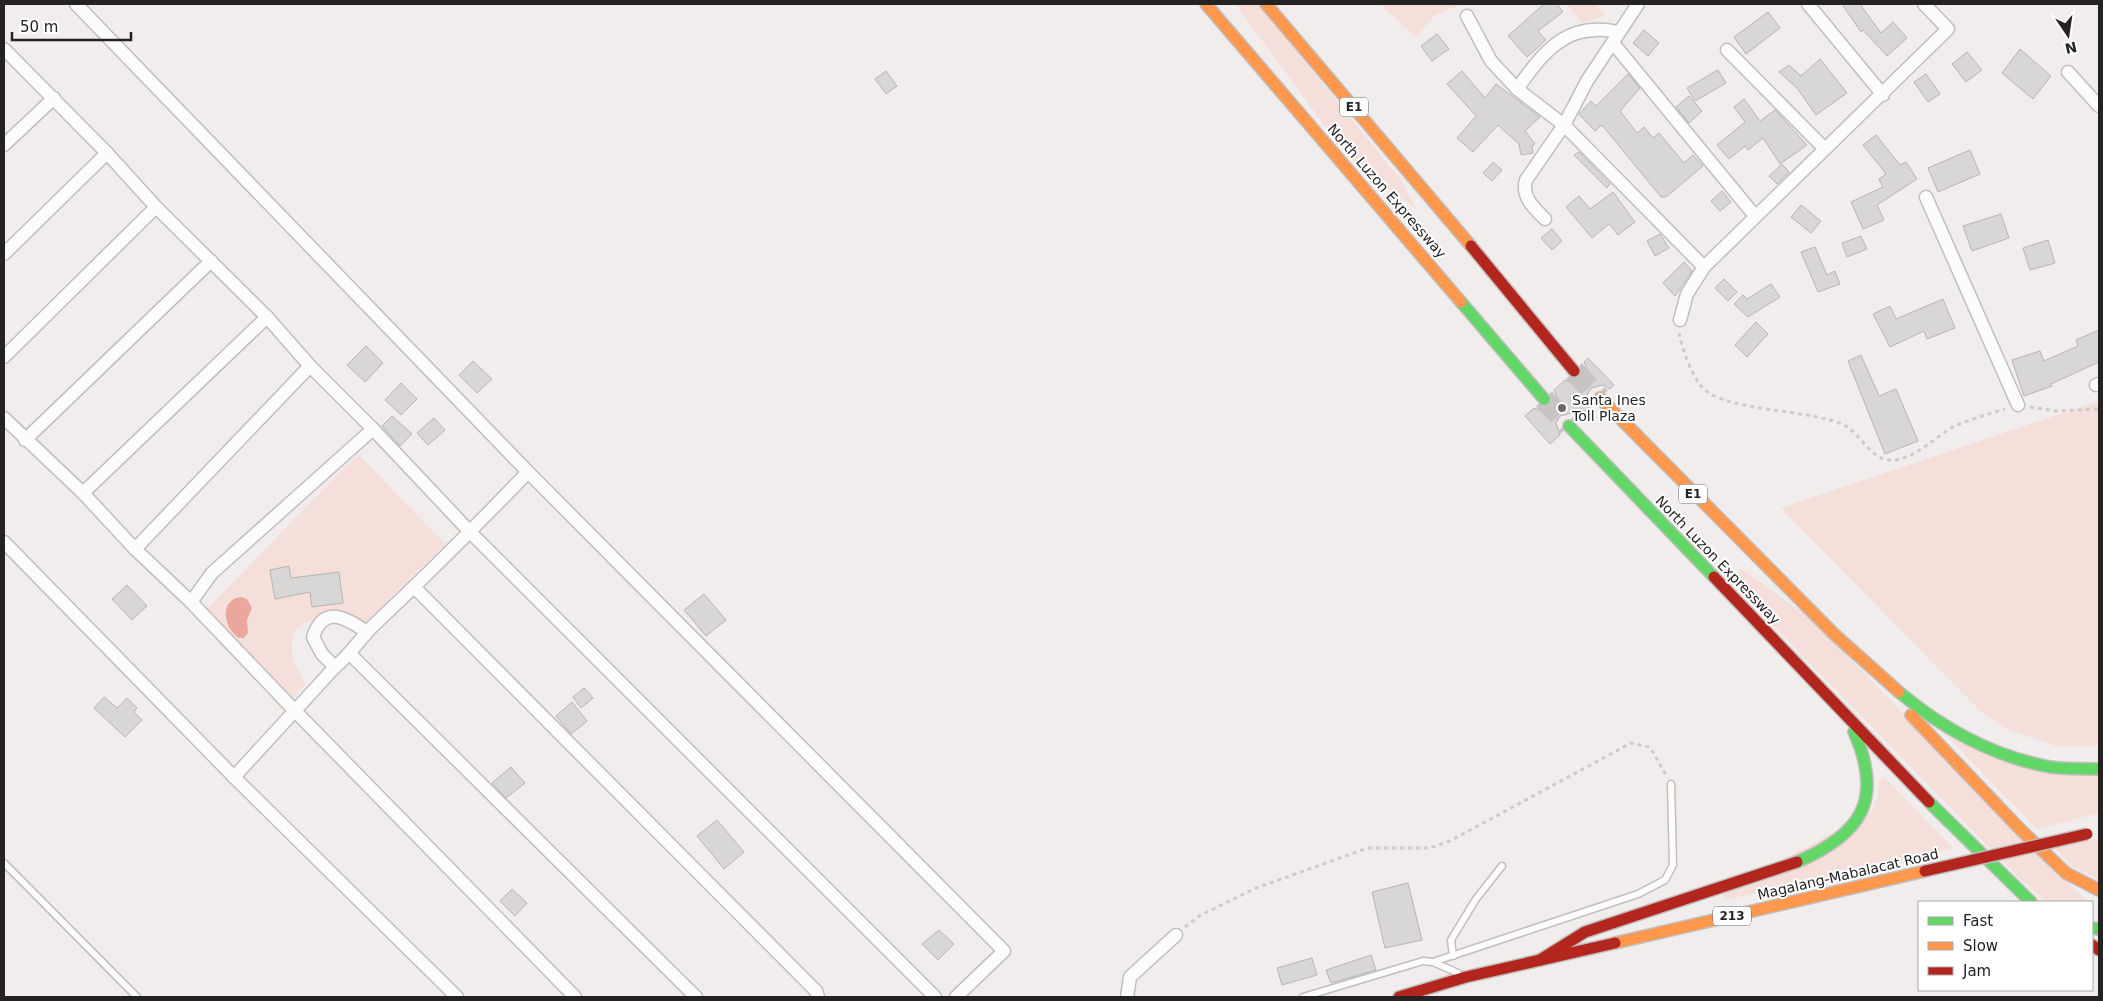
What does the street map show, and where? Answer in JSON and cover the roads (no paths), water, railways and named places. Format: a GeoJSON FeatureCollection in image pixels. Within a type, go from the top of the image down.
{"type":"FeatureCollection","features":[{"type":"Feature","properties":{"kind":"main road","name":"North Luzon Expressway"},"geometry":{"type":"LineString","coordinates":[[1206,4],[1544,399]]}},
{"type":"Feature","properties":{"kind":"main road","name":"North Luzon Expressway"},"geometry":{"type":"LineString","coordinates":[[1266,4],[1574,371]]}},
{"type":"Feature","properties":{"kind":"main road","name":"North Luzon Expressway"},"geometry":{"type":"LineString","coordinates":[[1600,398],[1856,654]]}},
{"type":"Feature","properties":{"kind":"main road","name":"North Luzon Expressway"},"geometry":{"type":"LineString","coordinates":[[1569,426],[1962,836],[2030,901]]}},
{"type":"Feature","properties":{"kind":"main road"},"geometry":{"type":"LineString","coordinates":[[1856,654],[1929,717],[1980,746],[2038,764],[2065,768],[2099,769]]}},
{"type":"Feature","properties":{"kind":"main road"},"geometry":{"type":"LineString","coordinates":[[1856,654],[1908,712],[2020,829],[2066,873],[2099,890]]}},
{"type":"Feature","properties":{"kind":"main road"},"geometry":{"type":"LineString","coordinates":[[1540,960],[1585,932],[1810,857],[1841,839],[1863,810],[1869,786],[1869,773],[1863,751],[1845,715]]}},
{"type":"Feature","properties":{"kind":"main road","name":"Magalang-Mabalacat Road"},"geometry":{"type":"LineString","coordinates":[[1399,997],[1466,977],[2099,831]]}},
{"type":"Feature","properties":{"kind":"street"},"geometry":{"type":"LineString","coordinates":[[76,4],[528,472],[1004,951],[956,997]]}},
{"type":"Feature","properties":{"kind":"street"},"geometry":{"type":"LineString","coordinates":[[1545,219],[1526,196],[1524,188],[1526,180],[1564,124],[1587,81],[1638,4]]}},
{"type":"Feature","properties":{"kind":"street"},"geometry":{"type":"LineString","coordinates":[[1808,4],[1883,95]]}},
{"type":"Feature","properties":{"kind":"street"},"geometry":{"type":"LineString","coordinates":[[1680,320],[1687,294],[1704,267],[1824,148],[1883,95],[1948,29],[1924,4]]}},
{"type":"Feature","properties":{"kind":"street"},"geometry":{"type":"LineString","coordinates":[[1467,16],[1491,61],[1517,89],[1564,124],[1704,267]]}},
{"type":"Feature","properties":{"kind":"street"},"geometry":{"type":"LineString","coordinates":[[1517,89],[1551,46],[1571,34],[1592,29],[1616,38],[1755,216]]}},
{"type":"Feature","properties":{"kind":"street"},"geometry":{"type":"LineString","coordinates":[[4,49],[107,153],[156,207],[267,317],[310,366],[373,428],[470,532],[934,997]]}},
{"type":"Feature","properties":{"kind":"street"},"geometry":{"type":"LineString","coordinates":[[1727,50],[1824,148]]}},
{"type":"Feature","properties":{"kind":"street"},"geometry":{"type":"LineString","coordinates":[[2068,72],[2099,106]]}},
{"type":"Feature","properties":{"kind":"street"},"geometry":{"type":"LineString","coordinates":[[4,145],[54,98]]}},
{"type":"Feature","properties":{"kind":"street"},"geometry":{"type":"LineString","coordinates":[[4,254],[107,153]]}},
{"type":"Feature","properties":{"kind":"street"},"geometry":{"type":"LineString","coordinates":[[1926,197],[2018,405]]}},
{"type":"Feature","properties":{"kind":"street"},"geometry":{"type":"LineString","coordinates":[[4,357],[156,207]]}},
{"type":"Feature","properties":{"kind":"street"},"geometry":{"type":"LineString","coordinates":[[25,440],[211,261]]}},
{"type":"Feature","properties":{"kind":"street"},"geometry":{"type":"LineString","coordinates":[[83,493],[267,317]]}},
{"type":"Feature","properties":{"kind":"street"},"geometry":{"type":"LineString","coordinates":[[135,548],[310,366]]}},
{"type":"Feature","properties":{"kind":"street"},"geometry":{"type":"LineString","coordinates":[[4,418],[83,493],[135,548],[191,602],[575,997]]}},
{"type":"Feature","properties":{"kind":"street"},"geometry":{"type":"LineString","coordinates":[[191,602],[212,573],[373,428]]}},
{"type":"Feature","properties":{"kind":"street"},"geometry":{"type":"LineString","coordinates":[[234,777],[296,712],[335,667],[350,654],[367,632],[470,532],[528,472]]}},
{"type":"Feature","properties":{"kind":"street"},"geometry":{"type":"LineString","coordinates":[[4,542],[234,777],[457,997]]}},
{"type":"Feature","properties":{"kind":"street"},"geometry":{"type":"LineString","coordinates":[[414,587],[816,991],[818,997]]}},
{"type":"Feature","properties":{"kind":"street"},"geometry":{"type":"LineString","coordinates":[[335,667],[322,654],[313,637],[321,622],[337,616],[352,622],[367,632]]}},
{"type":"Feature","properties":{"kind":"street"},"geometry":{"type":"LineString","coordinates":[[350,654],[696,997]]}},
{"type":"Feature","properties":{"kind":"street"},"geometry":{"type":"LineString","coordinates":[[1127,997],[1130,977],[1176,935]]}},
{"type":"Feature","properties":{"kind":"lane"},"geometry":{"type":"LineString","coordinates":[[1433,962],[1638,894],[1665,880],[1673,866],[1671,784]]}},
{"type":"Feature","properties":{"kind":"lane"},"geometry":{"type":"LineString","coordinates":[[4,863],[137,997]]}},
{"type":"Feature","properties":{"kind":"lane"},"geometry":{"type":"LineString","coordinates":[[1453,956],[1450,940],[1476,899],[1502,866]]}},
{"type":"Feature","properties":{"kind":"lane"},"geometry":{"type":"LineString","coordinates":[[1303,997],[1422,961],[1433,962],[1466,977]]}},
{"type":"Feature","properties":{"kind":"tunnel"},"geometry":{"type":"LineString","coordinates":[[1574,371],[1600,398]]}},
{"type":"Feature","properties":{"kind":"tunnel"},"geometry":{"type":"LineString","coordinates":[[1544,399],[1569,426]]}},
{"type":"Feature","properties":{"kind":"place","name":"Santa Ines Toll Plaza"},"geometry":{"type":"Point","coordinates":[1562,408]}}]}
